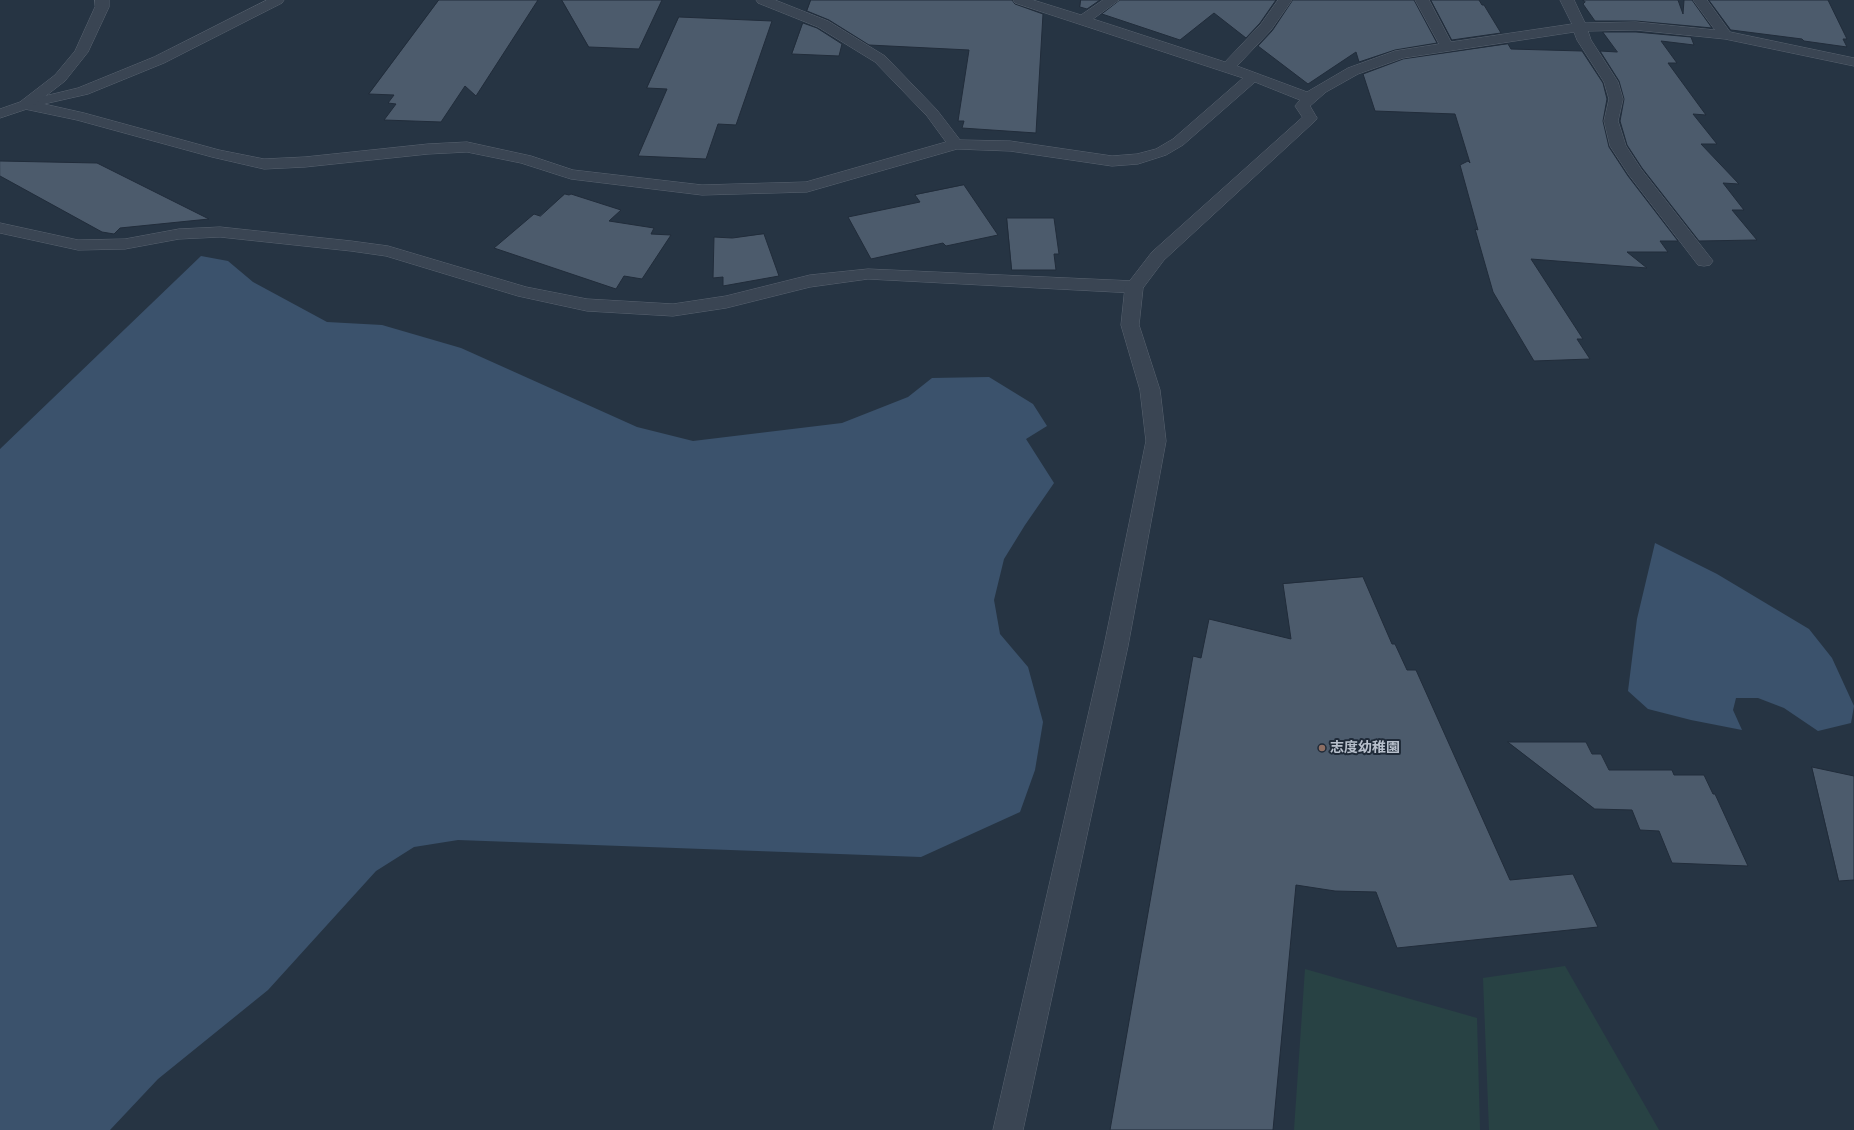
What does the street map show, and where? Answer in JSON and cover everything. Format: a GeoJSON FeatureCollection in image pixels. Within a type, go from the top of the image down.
{"type":"FeatureCollection","features":[{"type":"Feature","properties":{"kind":"street"},"geometry":{"type":"LineString","coordinates":[[25,105],[60,78],[81,52],[102,7],[102,0]]}},
{"type":"Feature","properties":{"kind":"street"},"geometry":{"type":"LineString","coordinates":[[0,114],[25,105],[83,91],[159,60],[277,0]]}},
{"type":"Feature","properties":{"kind":"street"},"geometry":{"type":"LineString","coordinates":[[763,0],[823,24],[880,59],[932,113],[956,144]]}},
{"type":"Feature","properties":{"kind":"street"},"geometry":{"type":"LineString","coordinates":[[1020,0],[1228,67],[1252,77],[1309,108]]}},
{"type":"Feature","properties":{"kind":"street"},"geometry":{"type":"LineString","coordinates":[[1083,20],[1112,0]]}},
{"type":"Feature","properties":{"kind":"street"},"geometry":{"type":"LineString","coordinates":[[1228,67],[1266,27],[1285,0]]}},
{"type":"Feature","properties":{"kind":"street"},"geometry":{"type":"LineString","coordinates":[[1422,0],[1447,48]]}},
{"type":"Feature","properties":{"kind":"street"},"geometry":{"type":"LineString","coordinates":[[1567,0],[1575,14],[1584,40],[1611,82],[1616,99],[1611,121],[1618,146],[1635,172],[1704,260]]}},
{"type":"Feature","properties":{"kind":"street"},"geometry":{"type":"LineString","coordinates":[[1700,0],[1725,35]]}},
{"type":"Feature","properties":{"kind":"street"},"geometry":{"type":"LineString","coordinates":[[1008,1130],[1015,1093],[1086,785],[1116,646],[1156,441],[1150,390],[1130,325],[1134,287],[1158,256],[1309,108],[1353,71],[1400,54],[1580,27],[1636,26],[1725,35],[1854,62]]}},
{"type":"Feature","properties":{"kind":"street"},"geometry":{"type":"LineString","coordinates":[[25,105],[79,116],[217,154],[264,164],[305,162],[428,149],[467,147],[525,159],[571,174],[702,190],[807,187],[956,144],[1010,146],[1112,161],[1138,159],[1161,152],[1178,142],[1252,77]]}},
{"type":"Feature","properties":{"kind":"street"},"geometry":{"type":"LineString","coordinates":[[0,228],[78,245],[125,244],[179,234],[220,232],[351,246],[388,252],[524,292],[587,305],[665,310],[726,302],[810,281],[868,274],[1134,287]]}},
{"type":"Feature","properties":{"kind":"green space"},"geometry":{"type":"Polygon","coordinates":[[[1565,966],[1659,1130],[1489,1130],[1483,978],[1565,966]]]}},
{"type":"Feature","properties":{"kind":"green space"},"geometry":{"type":"Polygon","coordinates":[[[1305,969],[1477,1018],[1480,1130],[1294,1130],[1305,969]]]}},
{"type":"Feature","properties":{"kind":"water"},"geometry":{"type":"Polygon","coordinates":[[[201,256],[228,261],[253,282],[327,322],[382,325],[461,348],[637,427],[693,441],[842,423],[908,397],[932,378],[989,377],[1033,404],[1047,426],[1026,439],[1054,483],[1004,559],[994,600],[1000,634],[1028,667],[1043,722],[1035,770],[1020,812],[921,857],[458,840],[414,847],[376,871],[268,990],[158,1079],[110,1130],[0,1130],[0,449],[201,256]]]}},
{"type":"Feature","properties":{"kind":"water"},"geometry":{"type":"Polygon","coordinates":[[[1655,543],[1717,574],[1809,629],[1832,658],[1854,706],[1851,723],[1818,731],[1784,708],[1758,698],[1736,698],[1733,710],[1742,730],[1691,720],[1648,709],[1628,691],[1637,619],[1655,543]]]}},
{"type":"Feature","properties":{"kind":"building"},"geometry":{"type":"Polygon","coordinates":[[[439,0],[538,0],[476,96],[465,86],[441,122],[384,120],[396,104],[388,103],[394,95],[369,94],[439,0]]]}},
{"type":"Feature","properties":{"kind":"building"},"geometry":{"type":"Polygon","coordinates":[[[562,0],[662,0],[639,49],[589,47],[562,0]]]}},
{"type":"Feature","properties":{"kind":"building"},"geometry":{"type":"Polygon","coordinates":[[[811,0],[1012,0],[1015,4],[1043,14],[1036,133],[962,128],[964,121],[958,121],[969,50],[869,45],[829,20],[807,11],[811,0]]]}},
{"type":"Feature","properties":{"kind":"building"},"geometry":{"type":"Polygon","coordinates":[[[1081,0],[1100,0],[1087,9],[1080,7],[1081,0]]]}},
{"type":"Feature","properties":{"kind":"building"},"geometry":{"type":"Polygon","coordinates":[[[1120,0],[1276,0],[1260,23],[1246,38],[1214,13],[1180,40],[1102,14],[1120,0]]]}},
{"type":"Feature","properties":{"kind":"building"},"geometry":{"type":"Polygon","coordinates":[[[1293,0],[1414,0],[1437,43],[1395,50],[1359,62],[1356,52],[1308,84],[1258,46],[1272,31],[1293,0]]]}},
{"type":"Feature","properties":{"kind":"building"},"geometry":{"type":"Polygon","coordinates":[[[1431,0],[1479,0],[1482,5],[1484,5],[1501,33],[1452,40],[1431,0]]]}},
{"type":"Feature","properties":{"kind":"building"},"geometry":{"type":"Polygon","coordinates":[[[1583,0],[1678,0],[1683,14],[1684,0],[1692,0],[1712,28],[1636,21],[1595,21],[1583,4],[1585,2],[1583,0]]]}},
{"type":"Feature","properties":{"kind":"building"},"geometry":{"type":"Polygon","coordinates":[[[1709,0],[1828,0],[1847,39],[1843,39],[1847,47],[1804,41],[1802,39],[1731,30],[1709,0]]]}},
{"type":"Feature","properties":{"kind":"building"},"geometry":{"type":"Polygon","coordinates":[[[679,17],[772,21],[736,125],[718,124],[706,159],[638,156],[667,89],[647,88],[679,17]]]}},
{"type":"Feature","properties":{"kind":"building"},"geometry":{"type":"Polygon","coordinates":[[[803,23],[817,28],[842,44],[839,56],[792,54],[803,23]]]}},
{"type":"Feature","properties":{"kind":"building"},"geometry":{"type":"Polygon","coordinates":[[[1603,32],[1636,32],[1691,37],[1694,45],[1661,41],[1677,63],[1668,63],[1706,115],[1693,114],[1717,144],[1701,144],[1739,184],[1723,183],[1744,210],[1732,210],[1757,240],[1699,241],[1642,168],[1627,145],[1620,121],[1624,99],[1619,81],[1600,51],[1617,52],[1603,32]]]}},
{"type":"Feature","properties":{"kind":"building"},"geometry":{"type":"Polygon","coordinates":[[[1508,44],[1511,49],[1582,51],[1603,83],[1607,99],[1603,121],[1609,147],[1628,176],[1678,241],[1660,241],[1668,252],[1627,252],[1647,268],[1531,259],[1583,339],[1577,339],[1590,359],[1534,361],[1493,292],[1475,229],[1478,230],[1460,165],[1468,161],[1470,163],[1455,114],[1375,111],[1363,74],[1403,59],[1508,44]]]}},
{"type":"Feature","properties":{"kind":"building"},"geometry":{"type":"Polygon","coordinates":[[[0,161],[97,163],[209,219],[120,228],[114,234],[102,232],[0,176],[0,161]]]}},
{"type":"Feature","properties":{"kind":"building"},"geometry":{"type":"Polygon","coordinates":[[[964,185],[998,235],[946,246],[943,243],[871,259],[848,217],[920,202],[915,195],[964,185]]]}},
{"type":"Feature","properties":{"kind":"building"},"geometry":{"type":"Polygon","coordinates":[[[565,194],[571,194],[621,210],[609,221],[654,228],[651,234],[671,235],[642,279],[624,276],[616,289],[494,248],[534,214],[540,216],[565,194]]]}},
{"type":"Feature","properties":{"kind":"building"},"geometry":{"type":"Polygon","coordinates":[[[1007,218],[1054,218],[1059,254],[1054,254],[1056,270],[1012,270],[1007,218]]]}},
{"type":"Feature","properties":{"kind":"building"},"geometry":{"type":"Polygon","coordinates":[[[764,234],[779,276],[723,286],[723,277],[713,278],[714,237],[732,238],[764,234]]]}},
{"type":"Feature","properties":{"kind":"building"},"geometry":{"type":"Polygon","coordinates":[[[1363,577],[1392,644],[1395,644],[1407,670],[1416,670],[1510,880],[1573,874],[1598,927],[1397,948],[1376,892],[1335,891],[1296,885],[1273,1130],[1110,1130],[1193,656],[1201,658],[1209,619],[1291,639],[1283,584],[1363,577]]]}},
{"type":"Feature","properties":{"kind":"building"},"geometry":{"type":"Polygon","coordinates":[[[1508,742],[1586,742],[1592,754],[1601,754],[1609,770],[1672,770],[1674,775],[1704,775],[1713,794],[1715,794],[1748,866],[1672,863],[1659,831],[1640,830],[1632,810],[1595,809],[1508,742]]]}},
{"type":"Feature","properties":{"kind":"building"},"geometry":{"type":"Polygon","coordinates":[[[1812,767],[1854,776],[1854,880],[1839,881],[1812,767]]]}},
{"type":"Feature","properties":{"kind":"place","name":"志度幼稚園"},"geometry":{"type":"Point","coordinates":[1322,748]}}]}
